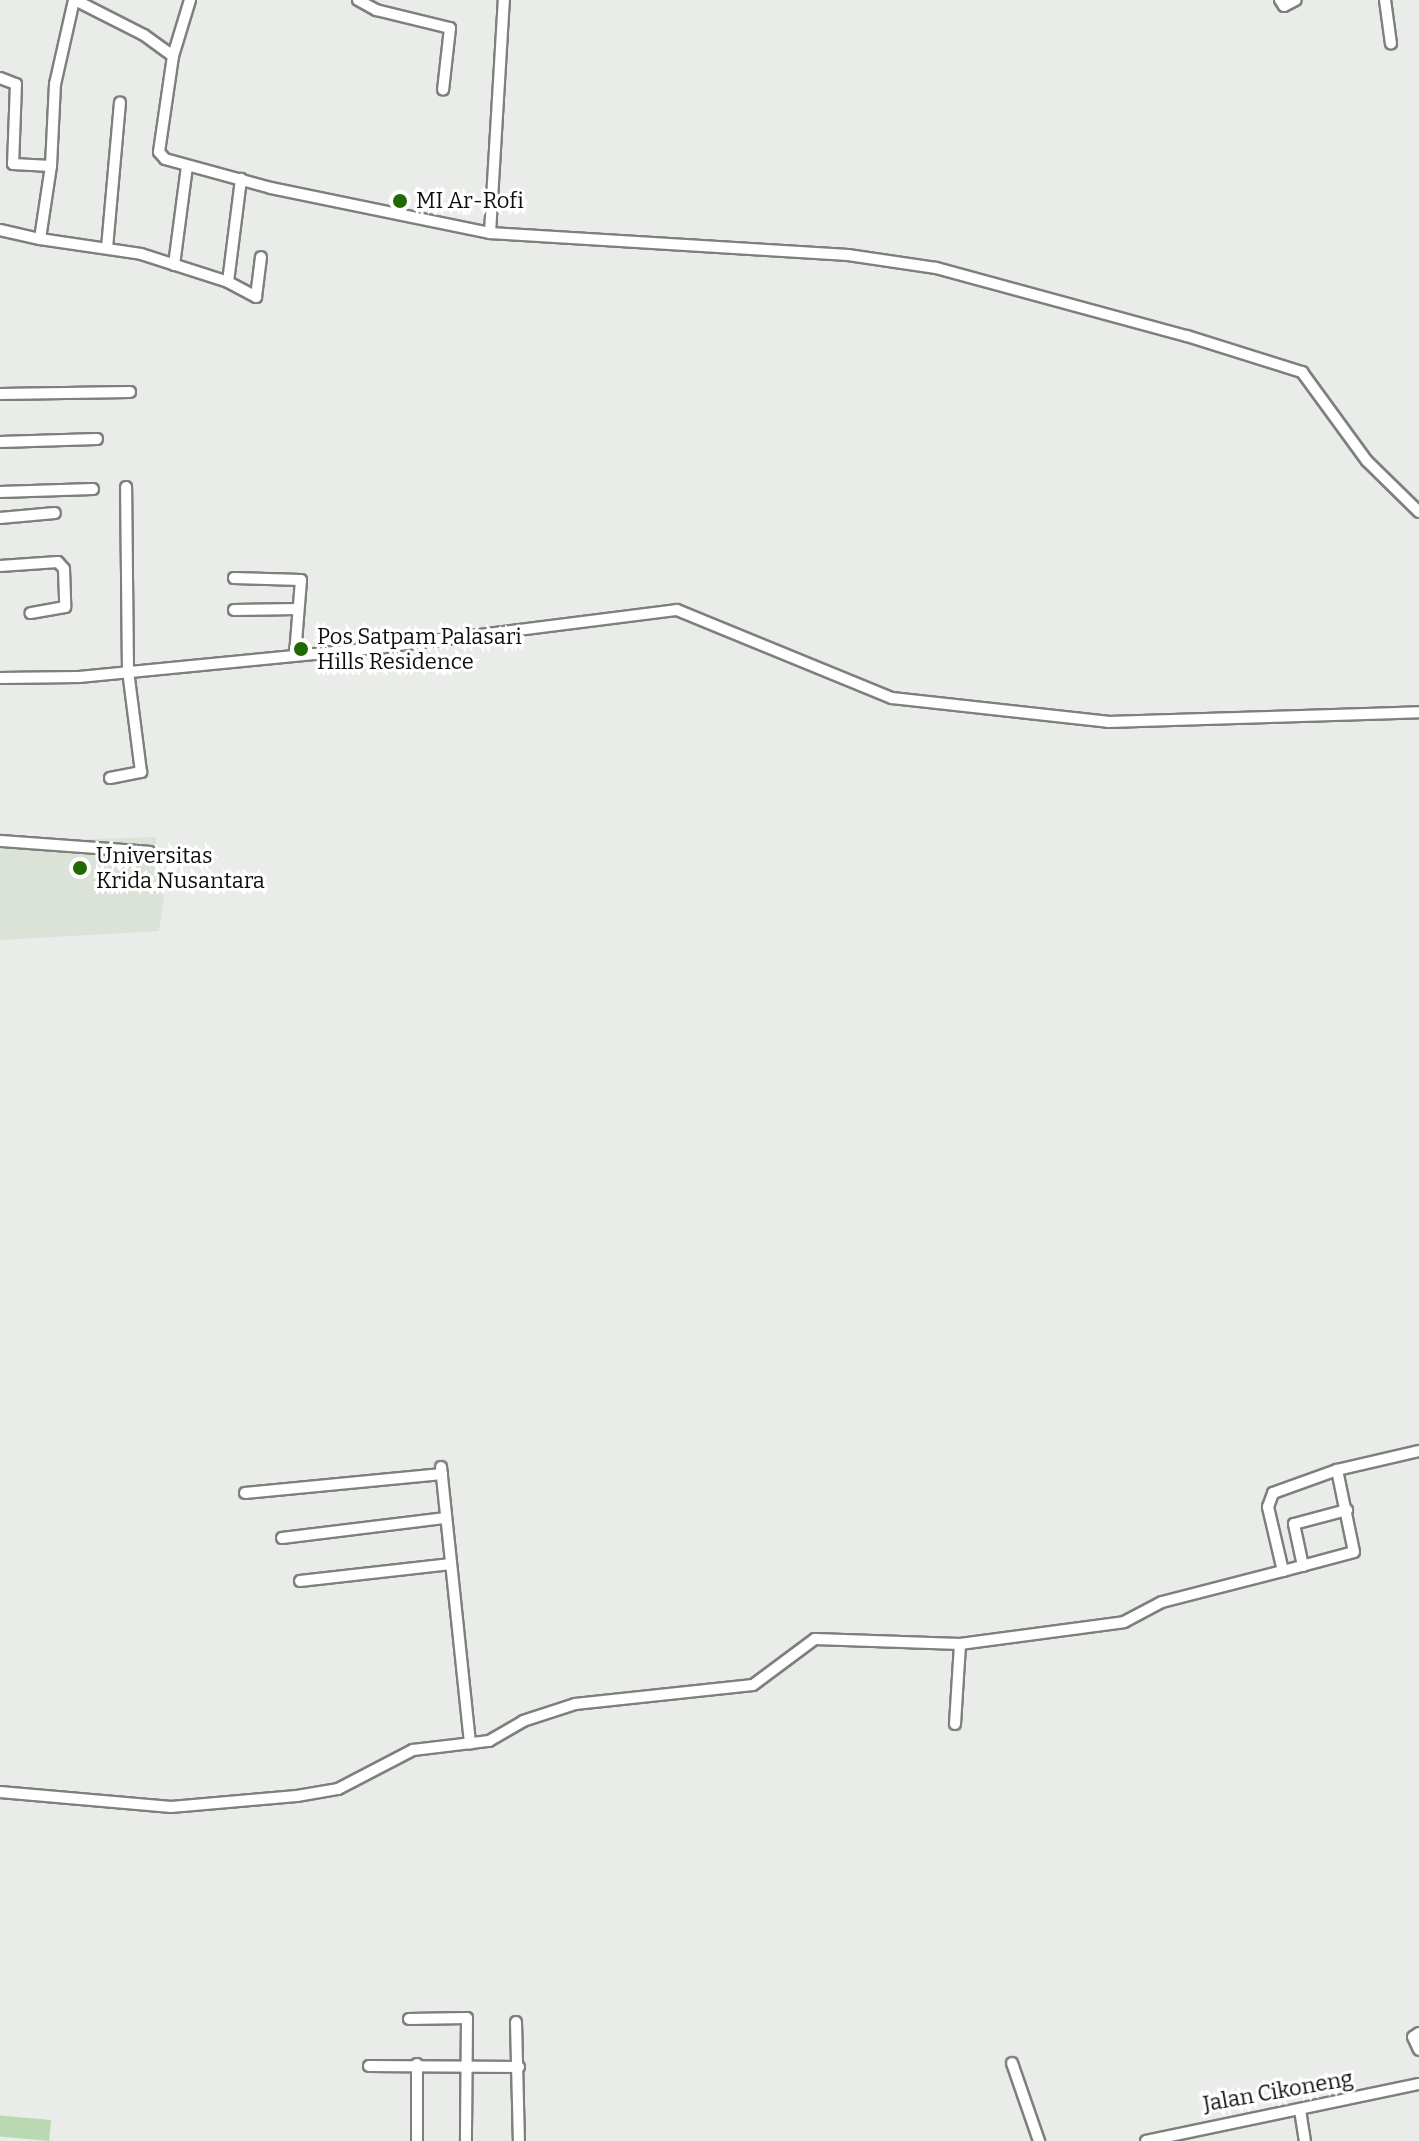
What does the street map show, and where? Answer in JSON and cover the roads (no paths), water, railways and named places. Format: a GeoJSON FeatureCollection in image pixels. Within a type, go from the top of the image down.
{"type":"FeatureCollection","features":[{"type":"Feature","properties":{"kind":"street"},"geometry":{"type":"LineString","coordinates":[[40,239],[51,166],[55,84],[74,0],[144,35],[173,56]]}},
{"type":"Feature","properties":{"kind":"street"},"geometry":{"type":"LineString","coordinates":[[190,0],[173,56],[159,152],[187,166],[490,233],[848,255],[936,268],[1292,367],[1309,381],[1367,461],[1419,512]]}},
{"type":"Feature","properties":{"kind":"street"},"geometry":{"type":"LineString","coordinates":[[358,0],[376,10],[450,28],[443,90]]}},
{"type":"Feature","properties":{"kind":"street"},"geometry":{"type":"LineString","coordinates":[[490,233],[504,0]]}},
{"type":"Feature","properties":{"kind":"street"},"geometry":{"type":"LineString","coordinates":[[1280,0],[1284,6],[1296,0]]}},
{"type":"Feature","properties":{"kind":"street"},"geometry":{"type":"LineString","coordinates":[[1385,0],[1391,44]]}},
{"type":"Feature","properties":{"kind":"street"},"geometry":{"type":"LineString","coordinates":[[0,78],[16,84],[13,164],[51,166]]}},
{"type":"Feature","properties":{"kind":"street"},"geometry":{"type":"LineString","coordinates":[[107,248],[120,103]]}},
{"type":"Feature","properties":{"kind":"street"},"geometry":{"type":"LineString","coordinates":[[174,265],[187,166]]}},
{"type":"Feature","properties":{"kind":"street"},"geometry":{"type":"LineString","coordinates":[[228,282],[241,179]]}},
{"type":"Feature","properties":{"kind":"street"},"geometry":{"type":"LineString","coordinates":[[0,230],[107,248],[174,265],[228,282],[256,297],[261,257]]}},
{"type":"Feature","properties":{"kind":"street"},"geometry":{"type":"LineString","coordinates":[[0,394],[130,392]]}},
{"type":"Feature","properties":{"kind":"street"},"geometry":{"type":"LineString","coordinates":[[0,442],[97,439]]}},
{"type":"Feature","properties":{"kind":"street"},"geometry":{"type":"LineString","coordinates":[[110,778],[141,772],[128,671],[126,487]]}},
{"type":"Feature","properties":{"kind":"street"},"geometry":{"type":"LineString","coordinates":[[0,492],[93,489]]}},
{"type":"Feature","properties":{"kind":"street"},"geometry":{"type":"LineString","coordinates":[[0,518],[55,513]]}},
{"type":"Feature","properties":{"kind":"street"},"geometry":{"type":"LineString","coordinates":[[0,566],[58,562],[64,569],[65,607],[31,613]]}},
{"type":"Feature","properties":{"kind":"street"},"geometry":{"type":"LineString","coordinates":[[234,578],[300,579],[295,655]]}},
{"type":"Feature","properties":{"kind":"street"},"geometry":{"type":"LineString","coordinates":[[234,610],[298,609]]}},
{"type":"Feature","properties":{"kind":"street"},"geometry":{"type":"LineString","coordinates":[[0,678],[128,671],[295,655],[677,610],[892,698],[1008,714],[1108,722],[1419,712]]}},
{"type":"Feature","properties":{"kind":"street"},"geometry":{"type":"LineString","coordinates":[[0,841],[150,852]]}},
{"type":"Feature","properties":{"kind":"street"},"geometry":{"type":"LineString","coordinates":[[1283,1571],[1274,1549],[1268,1498],[1289,1484],[1419,1451]]}},
{"type":"Feature","properties":{"kind":"street"},"geometry":{"type":"LineString","coordinates":[[245,1493],[442,1470],[470,1743]]}},
{"type":"Feature","properties":{"kind":"street"},"geometry":{"type":"LineString","coordinates":[[0,1792],[199,1807],[338,1789],[413,1750],[489,1741],[537,1715],[599,1698],[753,1685],[815,1639],[960,1644],[1124,1622],[1162,1602],[1354,1552],[1337,1470]]}},
{"type":"Feature","properties":{"kind":"street"},"geometry":{"type":"LineString","coordinates":[[1303,1566],[1294,1524],[1347,1510]]}},
{"type":"Feature","properties":{"kind":"street"},"geometry":{"type":"LineString","coordinates":[[282,1538],[446,1518]]}},
{"type":"Feature","properties":{"kind":"street"},"geometry":{"type":"LineString","coordinates":[[300,1581],[451,1564]]}},
{"type":"Feature","properties":{"kind":"street"},"geometry":{"type":"LineString","coordinates":[[955,1724],[960,1644]]}},
{"type":"Feature","properties":{"kind":"street"},"geometry":{"type":"LineString","coordinates":[[409,2019],[467,2018],[466,2141]]}},
{"type":"Feature","properties":{"kind":"street"},"geometry":{"type":"LineString","coordinates":[[516,2022],[519,2141]]}},
{"type":"Feature","properties":{"kind":"street"},"geometry":{"type":"LineString","coordinates":[[1419,2033],[1413,2037],[1419,2050]]}},
{"type":"Feature","properties":{"kind":"street"},"geometry":{"type":"LineString","coordinates":[[1012,2063],[1039,2141]]}},
{"type":"Feature","properties":{"kind":"street"},"geometry":{"type":"LineString","coordinates":[[417,2064],[417,2141]]}},
{"type":"Feature","properties":{"kind":"street"},"geometry":{"type":"LineString","coordinates":[[369,2066],[519,2067]]}},
{"type":"Feature","properties":{"kind":"street","name":"Jalan Cikoneng"},"geometry":{"type":"LineString","coordinates":[[1146,2141],[1201,2125],[1300,2110],[1419,2084]]}},
{"type":"Feature","properties":{"kind":"street"},"geometry":{"type":"LineString","coordinates":[[1300,2110],[1305,2141]]}},
{"type":"Feature","properties":{"kind":"place","name":"MI Ar-Rofi"},"geometry":{"type":"Point","coordinates":[400,201]}},
{"type":"Feature","properties":{"kind":"place","name":"Pos Satpam Palasari Hills Residence"},"geometry":{"type":"Point","coordinates":[301,649]}},
{"type":"Feature","properties":{"kind":"place","name":"Universitas Krida Nusantara"},"geometry":{"type":"Point","coordinates":[80,868]}}]}
